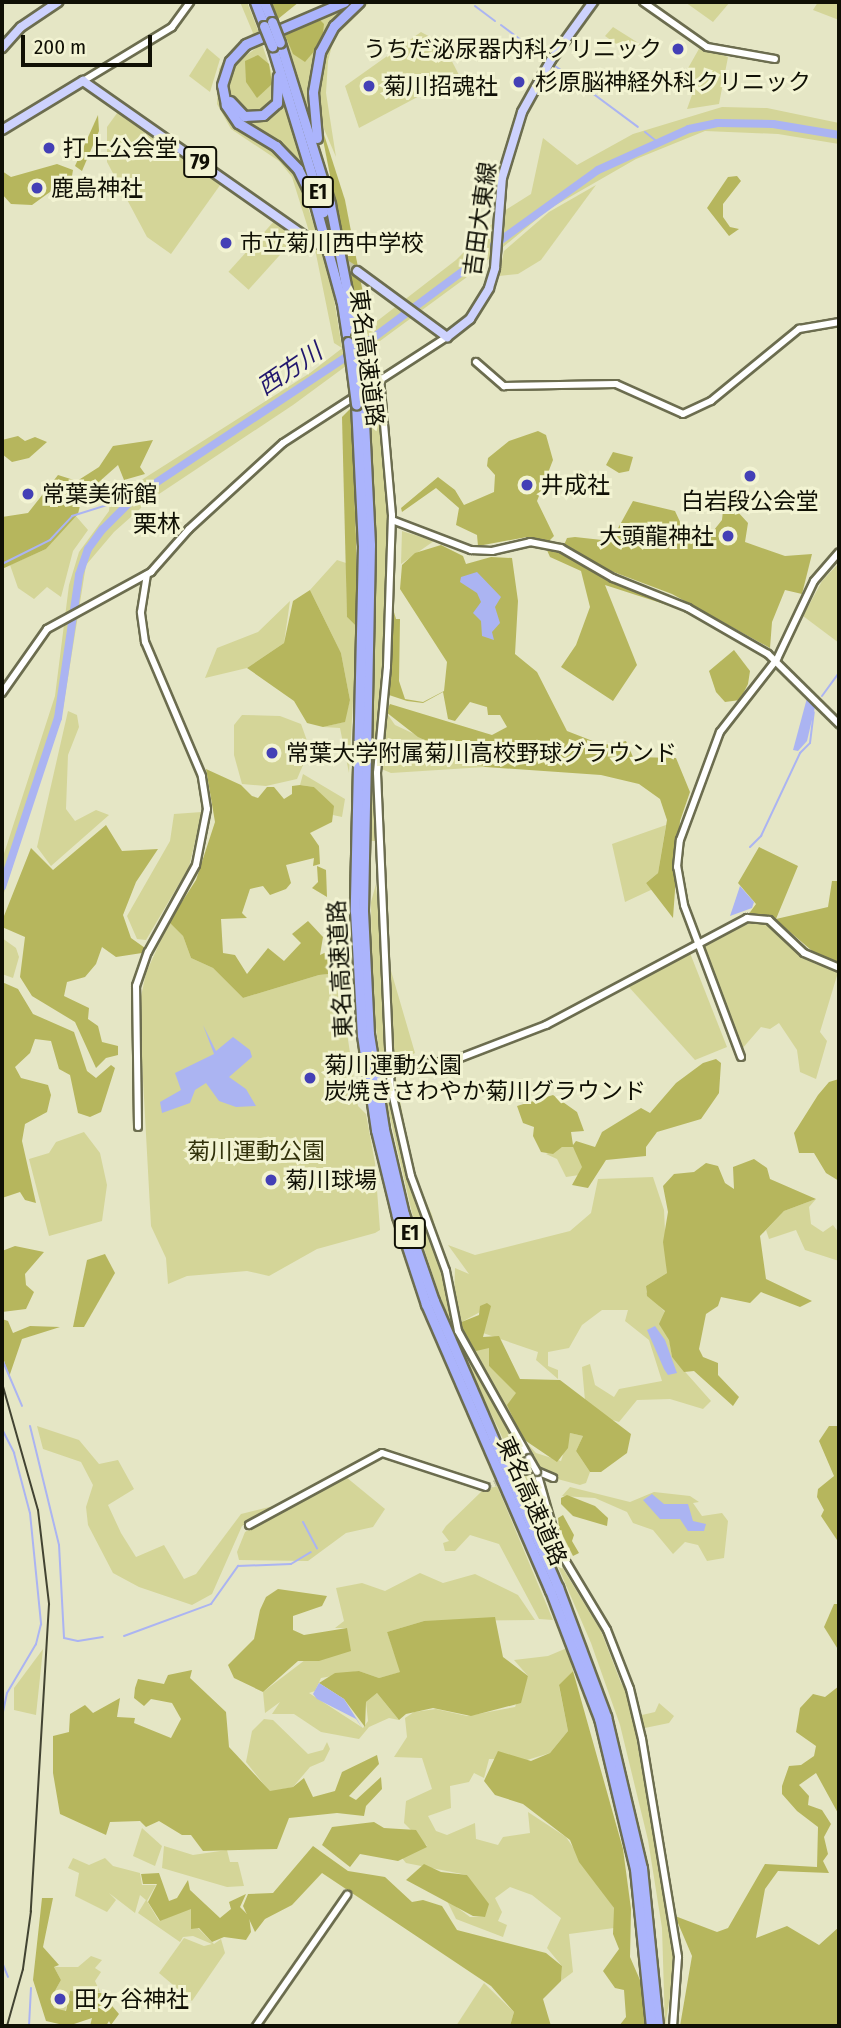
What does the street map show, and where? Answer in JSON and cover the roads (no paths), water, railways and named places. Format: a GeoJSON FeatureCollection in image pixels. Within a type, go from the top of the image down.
{"type":"FeatureCollection","features":[{"type":"Feature","properties":{"kind":"highway","name":"東名高速道路"},"geometry":{"type":"LineString","coordinates":[[255,2],[268,24],[321,170],[352,340],[370,545],[363,911],[369,1034],[384,1129],[404,1214],[433,1301],[558,1587],[606,1716],[642,1868],[658,2026]]}},
{"type":"Feature","properties":{"kind":"highway","name":"東名高速道路"},"geometry":{"type":"LineString","coordinates":[[264,2],[268,24]]}},
{"type":"Feature","properties":{"kind":"highway"},"geometry":{"type":"LineString","coordinates":[[342,303],[316,208],[298,169],[276,146],[238,123],[226,105],[222,85],[230,61],[246,44],[344,2]]}},
{"type":"Feature","properties":{"kind":"highway"},"geometry":{"type":"LineString","coordinates":[[276,45],[280,85],[277,103],[263,115],[244,116],[228,96],[234,62],[272,34],[353,2]]}},
{"type":"Feature","properties":{"kind":"highway"},"geometry":{"type":"LineString","coordinates":[[321,170],[314,113],[316,65],[334,26],[359,2]]}},
{"type":"Feature","properties":{"kind":"highway","name":"東名高速道路"},"geometry":{"type":"LineString","coordinates":[[276,45],[312,171],[352,340]]}},
{"type":"Feature","properties":{"kind":"highway","name":"東名高速道路"},"geometry":{"type":"LineString","coordinates":[[359,402],[363,557],[355,911],[362,1035],[376,1130],[397,1216],[426,1304],[551,1590],[599,1718],[635,1869],[651,2026]]}},
{"type":"Feature","properties":{"kind":"main road"},"geometry":{"type":"LineString","coordinates":[[2,48],[21,27],[58,2]]}},
{"type":"Feature","properties":{"kind":"main road","name":"吉田大東線"},"geometry":{"type":"LineString","coordinates":[[447,337],[479,307],[489,288],[498,251],[502,178],[523,112],[551,60],[593,2]]}},
{"type":"Feature","properties":{"kind":"main road"},"geometry":{"type":"LineString","coordinates":[[2,130],[83,81]]}},
{"type":"Feature","properties":{"kind":"main road","name":"79"},"geometry":{"type":"LineString","coordinates":[[83,81],[316,244]]}},
{"type":"Feature","properties":{"kind":"main road"},"geometry":{"type":"LineString","coordinates":[[357,271],[447,337]]}},
{"type":"Feature","properties":{"kind":"street"},"geometry":{"type":"LineString","coordinates":[[83,81],[172,27],[190,2]]}},
{"type":"Feature","properties":{"kind":"street"},"geometry":{"type":"LineString","coordinates":[[642,2],[707,47],[775,58]]}},
{"type":"Feature","properties":{"kind":"street"},"geometry":{"type":"LineString","coordinates":[[476,362],[504,386],[615,384],[683,414],[711,401],[799,329],[839,322]]}},
{"type":"Feature","properties":{"kind":"street"},"geometry":{"type":"LineString","coordinates":[[2,693],[41,635],[62,619],[147,574],[273,451],[380,378],[447,337]]}},
{"type":"Feature","properties":{"kind":"street"},"geometry":{"type":"LineString","coordinates":[[380,378],[392,520],[387,667],[377,773],[388,1066],[411,1176],[446,1271],[458,1331],[529,1458],[542,1486],[559,1550],[607,1630],[630,1689],[642,1739],[678,1957],[673,2026]]}},
{"type":"Feature","properties":{"kind":"street"},"geometry":{"type":"LineString","coordinates":[[392,520],[471,550],[492,551],[530,542],[550,544],[613,578],[688,608],[777,659],[839,724]]}},
{"type":"Feature","properties":{"kind":"street"},"geometry":{"type":"LineString","coordinates":[[741,1057],[696,943],[678,882],[680,840],[720,732],[777,659],[810,588],[839,552]]}},
{"type":"Feature","properties":{"kind":"street"},"geometry":{"type":"LineString","coordinates":[[138,1127],[136,986],[148,952],[196,865],[207,808],[202,776],[145,642],[141,612],[147,574]]}},
{"type":"Feature","properties":{"kind":"street"},"geometry":{"type":"LineString","coordinates":[[388,1066],[452,1061],[546,1025],[740,920],[762,918],[782,929],[804,953],[839,968]]}},
{"type":"Feature","properties":{"kind":"street"},"geometry":{"type":"LineString","coordinates":[[249,1525],[382,1453],[486,1487]]}},
{"type":"Feature","properties":{"kind":"street"},"geometry":{"type":"LineString","coordinates":[[523,1471],[532,1469],[553,1478]]}},
{"type":"Feature","properties":{"kind":"street"},"geometry":{"type":"LineString","coordinates":[[256,2026],[347,1895]]}},
{"type":"Feature","properties":{"kind":"water"},"geometry":{"type":"Polygon","coordinates":[[[477,572],[501,597],[495,607],[500,623],[492,632],[494,640],[482,636],[481,621],[473,613],[481,602],[477,593],[460,582],[461,577],[477,572]]]}},
{"type":"Feature","properties":{"kind":"water"},"geometry":{"type":"Polygon","coordinates":[[[807,698],[815,707],[807,741],[798,751],[793,750],[807,698]]]}},
{"type":"Feature","properties":{"kind":"water"},"geometry":{"type":"Polygon","coordinates":[[[740,886],[754,902],[752,908],[730,916],[740,886]]]}},
{"type":"Feature","properties":{"kind":"water"},"geometry":{"type":"Polygon","coordinates":[[[203,1025],[216,1051],[233,1037],[250,1050],[252,1057],[229,1077],[246,1089],[256,1106],[236,1107],[219,1101],[206,1083],[195,1090],[190,1103],[162,1113],[160,1102],[181,1090],[175,1073],[214,1054],[203,1025]]]}},
{"type":"Feature","properties":{"kind":"water"},"geometry":{"type":"Polygon","coordinates":[[[655,1326],[665,1340],[677,1373],[668,1375],[664,1369],[647,1330],[655,1326]]]}},
{"type":"Feature","properties":{"kind":"water"},"geometry":{"type":"Polygon","coordinates":[[[652,1494],[664,1504],[688,1504],[693,1521],[706,1524],[704,1531],[688,1531],[680,1519],[660,1519],[643,1500],[652,1494]]]}},
{"type":"Feature","properties":{"kind":"water"},"geometry":{"type":"Polygon","coordinates":[[[319,1683],[344,1699],[363,1729],[356,1719],[317,1699],[313,1694],[319,1683]]]}},
{"type":"Feature","properties":{"kind":"waterway"},"geometry":{"type":"LineString","coordinates":[[475,6],[495,21]]}},
{"type":"Feature","properties":{"kind":"waterway"},"geometry":{"type":"LineString","coordinates":[[501,25],[521,40]]}},
{"type":"Feature","properties":{"kind":"waterway"},"geometry":{"type":"LineString","coordinates":[[526,44],[544,58]]}},
{"type":"Feature","properties":{"kind":"waterway"},"geometry":{"type":"LineString","coordinates":[[555,66],[570,76]]}},
{"type":"Feature","properties":{"kind":"waterway"},"geometry":{"type":"LineString","coordinates":[[576,81],[638,127]]}},
{"type":"Feature","properties":{"kind":"waterway","name":"西方川"},"geometry":{"type":"LineString","coordinates":[[494,245],[598,170],[689,129],[717,123],[773,124],[839,135]]}},
{"type":"Feature","properties":{"kind":"waterway"},"geometry":{"type":"LineString","coordinates":[[645,132],[656,141]]}},
{"type":"Feature","properties":{"kind":"waterway","name":"西方川"},"geometry":{"type":"LineString","coordinates":[[2,887],[58,718],[79,575],[88,549],[102,530],[136,496],[361,347],[463,271]]}},
{"type":"Feature","properties":{"kind":"waterway"},"geometry":{"type":"LineString","coordinates":[[2,564],[50,540],[72,516],[136,496]]}},
{"type":"Feature","properties":{"kind":"waterway"},"geometry":{"type":"LineString","coordinates":[[822,696],[839,673]]}},
{"type":"Feature","properties":{"kind":"waterway"},"geometry":{"type":"LineString","coordinates":[[750,847],[761,836],[800,753],[810,743],[814,712]]}},
{"type":"Feature","properties":{"kind":"waterway"},"geometry":{"type":"LineString","coordinates":[[2,1359],[22,1406]]}},
{"type":"Feature","properties":{"kind":"waterway"},"geometry":{"type":"LineString","coordinates":[[30,1426],[59,1545],[64,1638],[78,1641],[103,1637]]}},
{"type":"Feature","properties":{"kind":"waterway"},"geometry":{"type":"LineString","coordinates":[[2,1429],[14,1453],[30,1513],[41,1624],[36,1644],[7,1693],[2,1717]]}},
{"type":"Feature","properties":{"kind":"waterway"},"geometry":{"type":"LineString","coordinates":[[303,1522],[317,1548]]}},
{"type":"Feature","properties":{"kind":"waterway"},"geometry":{"type":"LineString","coordinates":[[124,1636],[211,1604],[238,1566],[291,1564],[311,1552]]}},
{"type":"Feature","properties":{"kind":"waterway"},"geometry":{"type":"LineString","coordinates":[[2,1962],[8,1977]]}},
{"type":"Feature","properties":{"kind":"waterway"},"geometry":{"type":"LineString","coordinates":[[29,2026],[31,1988]]}},
{"type":"Feature","properties":{"kind":"tunnel"},"geometry":{"type":"LineString","coordinates":[[316,244],[357,271]]}},
{"type":"Feature","properties":{"kind":"tunnel"},"geometry":{"type":"LineString","coordinates":[[486,1487],[523,1471]]}},
{"type":"Feature","properties":{"kind":"railway"},"geometry":{"type":"LineString","coordinates":[[2,1383],[38,1510],[49,1604],[31,1911],[23,1969],[7,2026]]}},
{"type":"Feature","properties":{"kind":"place","name":"うちだ泌尿器内科クリニック"},"geometry":{"type":"Point","coordinates":[678,49]}},
{"type":"Feature","properties":{"kind":"place","name":"杉原脳神経外科クリニック"},"geometry":{"type":"Point","coordinates":[519,82]}},
{"type":"Feature","properties":{"kind":"place","name":"菊川招魂社"},"geometry":{"type":"Point","coordinates":[369,86]}},
{"type":"Feature","properties":{"kind":"place","name":"打上公会堂"},"geometry":{"type":"Point","coordinates":[49,148]}},
{"type":"Feature","properties":{"kind":"place","name":"鹿島神社"},"geometry":{"type":"Point","coordinates":[37,188]}},
{"type":"Feature","properties":{"kind":"place","name":"市立菊川西中学校"},"geometry":{"type":"Point","coordinates":[226,243]}},
{"type":"Feature","properties":{"kind":"place","name":"白岩段公会堂"},"geometry":{"type":"Point","coordinates":[750,476]}},
{"type":"Feature","properties":{"kind":"place","name":"井成社"},"geometry":{"type":"Point","coordinates":[527,485]}},
{"type":"Feature","properties":{"kind":"place","name":"常葉美術館"},"geometry":{"type":"Point","coordinates":[28,494]}},
{"type":"Feature","properties":{"kind":"place","name":"大頭龍神社"},"geometry":{"type":"Point","coordinates":[728,536]}},
{"type":"Feature","properties":{"kind":"place","name":"常葉大学附属菊川高校野球グラウンド"},"geometry":{"type":"Point","coordinates":[272,753]}},
{"type":"Feature","properties":{"kind":"place","name":"菊川運動公園 炭焼きさわやか菊川グラウンド"},"geometry":{"type":"Point","coordinates":[310,1078]}},
{"type":"Feature","properties":{"kind":"place","name":"菊川球場"},"geometry":{"type":"Point","coordinates":[271,1180]}},
{"type":"Feature","properties":{"kind":"place","name":"田ヶ谷神社"},"geometry":{"type":"Point","coordinates":[60,1999]}},
{"type":"Feature","properties":{"kind":"district","name":"栗林"},"geometry":{"type":"Point","coordinates":[157,525]}},
{"type":"Feature","properties":{"kind":"park label","name":"菊川運動公園"},"geometry":{"type":"Point","coordinates":[256,1151]}}]}
